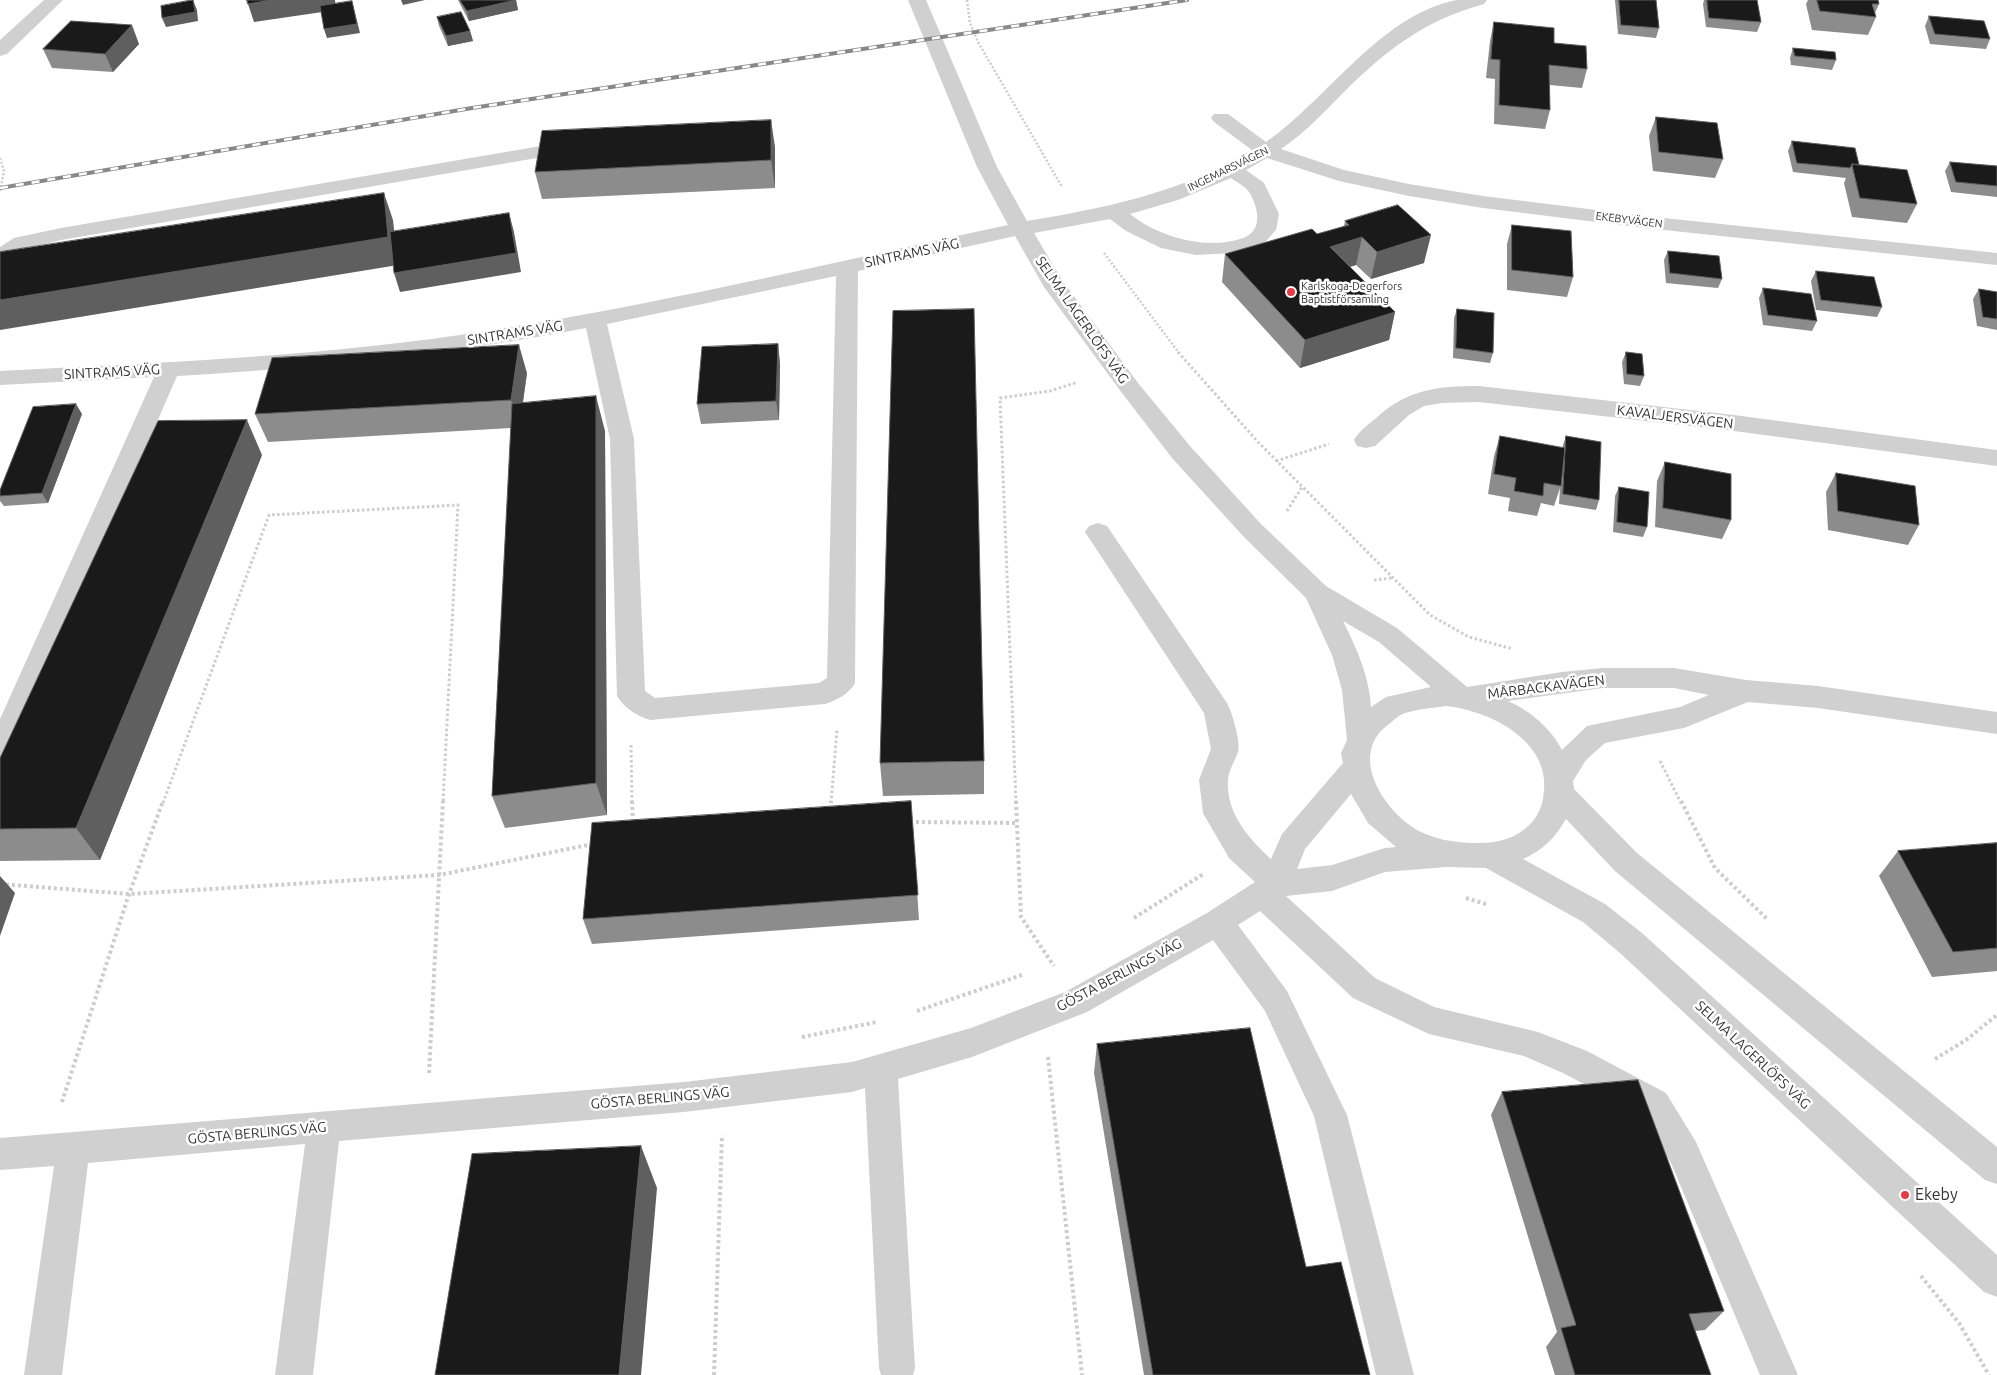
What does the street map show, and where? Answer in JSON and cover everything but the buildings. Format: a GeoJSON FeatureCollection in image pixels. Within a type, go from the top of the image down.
{"type":"FeatureCollection","features":[{"type":"Feature","properties":{"kind":"street"},"geometry":{"type":"LineString","coordinates":[[0,50],[54,0]]}},
{"type":"Feature","properties":{"kind":"street","name":"SELMA LAGERLÖFS VÄG"},"geometry":{"type":"LineString","coordinates":[[917,0],[987,167],[1021,229],[1052,282],[1180,452],[1252,530],[1317,593],[1388,635],[1462,697]]}},
{"type":"Feature","properties":{"kind":"street","name":"INGEMARSVÄGEN"},"geometry":{"type":"LineString","coordinates":[[1021,229],[1114,212],[1204,183],[1266,151],[1305,122],[1332,92],[1402,30],[1431,16],[1478,0]]}},
{"type":"Feature","properties":{"kind":"street","name":"EKEBYVÄGEN"},"geometry":{"type":"LineString","coordinates":[[1221,118],[1266,151],[1339,175],[1409,190],[1483,202],[1997,259]]}},
{"type":"Feature","properties":{"kind":"street"},"geometry":{"type":"LineString","coordinates":[[0,256],[22,243],[53,236],[400,174],[598,144]]}},
{"type":"Feature","properties":{"kind":"street"},"geometry":{"type":"LineString","coordinates":[[1114,212],[1133,227],[1169,243],[1196,249],[1231,247],[1252,243],[1265,230],[1269,214],[1257,186],[1231,169]]}},
{"type":"Feature","properties":{"kind":"street","name":"SINTRAMS VÄG"},"geometry":{"type":"LineString","coordinates":[[0,378],[169,369],[383,352],[520,333],[846,267],[1021,229]]}},
{"type":"Feature","properties":{"kind":"street"},"geometry":{"type":"LineString","coordinates":[[595,319],[622,439],[631,696],[650,709],[825,693],[841,683],[846,267]]}},
{"type":"Feature","properties":{"kind":"street"},"geometry":{"type":"LineString","coordinates":[[0,750],[169,369]]}},
{"type":"Feature","properties":{"kind":"street","name":"KAVALJERSVÄGEN"},"geometry":{"type":"LineString","coordinates":[[1366,440],[1408,405],[1422,398],[1452,395],[1602,408],[1997,458]]}},
{"type":"Feature","properties":{"kind":"street"},"geometry":{"type":"LineString","coordinates":[[1098,532],[1217,711],[1225,749],[1213,780],[1218,813],[1240,849],[1270,889],[1364,988],[1429,1020],[1527,1042],[1575,1062],[1654,1104],[1684,1153],[1779,1375]]}},
{"type":"Feature","properties":{"kind":"street","name":"SELMA LAGERLÖFS VÄG"},"geometry":{"type":"LineString","coordinates":[[1317,593],[1346,655],[1356,690],[1360,738]]}},
{"type":"Feature","properties":{"kind":"street","name":"MÅRBACKAVÄGEN"},"geometry":{"type":"LineString","coordinates":[[1462,697],[1562,682],[1603,678],[1674,678],[1746,691],[1818,697],[1997,723]]}},
{"type":"Feature","properties":{"kind":"street","name":"MÅRBACKAVÄGEN"},"geometry":{"type":"LineString","coordinates":[[1448,854],[1469,857],[1490,856],[1526,846],[1540,835],[1550,823],[1557,809],[1560,786],[1576,752],[1597,734],[1684,717],[1746,691]]}},
{"type":"Feature","properties":{"kind":"street"},"geometry":{"type":"LineString","coordinates":[[1448,854],[1408,839],[1377,815],[1358,784],[1355,768],[1355,752],[1367,725],[1378,714],[1392,705],[1426,696],[1462,697],[1502,710],[1534,733],[1546,747],[1560,786],[1626,862],[1997,1168]]}},
{"type":"Feature","properties":{"kind":"street"},"geometry":{"type":"LineString","coordinates":[[1270,889],[1292,843],[1355,768]]}},
{"type":"Feature","properties":{"kind":"street","name":"GÖSTA BERLINGS VÄG"},"geometry":{"type":"LineString","coordinates":[[0,1154],[724,1092],[852,1077],[972,1042],[1076,1002],[1218,922],[1270,889],[1332,878],[1385,860],[1448,854]]}},
{"type":"Feature","properties":{"kind":"street","name":"SELMA LAGERLÖFS VÄG"},"geometry":{"type":"LineString","coordinates":[[1490,856],[1594,913],[1631,943],[1997,1279]]}},
{"type":"Feature","properties":{"kind":"street"},"geometry":{"type":"LineString","coordinates":[[1218,922],[1276,1001],[1330,1115],[1395,1375]]}},
{"type":"Feature","properties":{"kind":"street"},"geometry":{"type":"LineString","coordinates":[[881,1069],[897,1368]]}},
{"type":"Feature","properties":{"kind":"street"},"geometry":{"type":"LineString","coordinates":[[294,1375],[324,1127]]}},
{"type":"Feature","properties":{"kind":"street"},"geometry":{"type":"LineString","coordinates":[[43,1375],[51,1328],[73,1148]]}},
{"type":"Feature","properties":{"kind":"path"},"geometry":{"type":"LineString","coordinates":[[966,0],[970,23],[978,42],[1010,100],[1082,219],[1120,276],[1192,368],[1276,461],[1430,615],[1455,632],[1486,644],[1520,649]]}},
{"type":"Feature","properties":{"kind":"path"},"geometry":{"type":"LineString","coordinates":[[0,158],[4,171],[0,191]]}},
{"type":"Feature","properties":{"kind":"path"},"geometry":{"type":"LineString","coordinates":[[1052,964],[1021,916],[1000,398],[1050,391],[1117,370]]}},
{"type":"Feature","properties":{"kind":"path"},"geometry":{"type":"LineString","coordinates":[[1276,461],[1324,445],[1366,440]]}},
{"type":"Feature","properties":{"kind":"path"},"geometry":{"type":"LineString","coordinates":[[1286,514],[1302,487]]}},
{"type":"Feature","properties":{"kind":"path"},"geometry":{"type":"LineString","coordinates":[[62,1102],[129,894],[270,515],[458,505],[429,1073]]}},
{"type":"Feature","properties":{"kind":"path"},"geometry":{"type":"LineString","coordinates":[[829,817],[841,683]]}},
{"type":"Feature","properties":{"kind":"path"},"geometry":{"type":"LineString","coordinates":[[631,696],[633,825]]}},
{"type":"Feature","properties":{"kind":"path"},"geometry":{"type":"LineString","coordinates":[[1656,754],[1715,868]]}},
{"type":"Feature","properties":{"kind":"path"},"geometry":{"type":"LineString","coordinates":[[903,822],[1017,823]]}},
{"type":"Feature","properties":{"kind":"path"},"geometry":{"type":"LineString","coordinates":[[0,884],[129,894],[439,875],[594,843]]}},
{"type":"Feature","properties":{"kind":"path"},"geometry":{"type":"LineString","coordinates":[[1127,922],[1185,887],[1240,849]]}},
{"type":"Feature","properties":{"kind":"path"},"geometry":{"type":"LineString","coordinates":[[1043,967],[1061,959]]}},
{"type":"Feature","properties":{"kind":"path"},"geometry":{"type":"LineString","coordinates":[[914,1012],[1025,974]]}},
{"type":"Feature","properties":{"kind":"path"},"geometry":{"type":"LineString","coordinates":[[1931,1062],[1966,1040],[1997,1015]]}},
{"type":"Feature","properties":{"kind":"path"},"geometry":{"type":"LineString","coordinates":[[794,1038],[886,1021]]}},
{"type":"Feature","properties":{"kind":"path"},"geometry":{"type":"LineString","coordinates":[[1056,1050],[1048,1055],[1082,1375]]}},
{"type":"Feature","properties":{"kind":"path"},"geometry":{"type":"LineString","coordinates":[[419,1074],[438,1072]]}},
{"type":"Feature","properties":{"kind":"path"},"geometry":{"type":"LineString","coordinates":[[714,1375],[724,1092]]}},
{"type":"Feature","properties":{"kind":"path"},"geometry":{"type":"LineString","coordinates":[[54,1103],[72,1101]]}},
{"type":"Feature","properties":{"kind":"railway"},"geometry":{"type":"LineString","coordinates":[[0,188],[472,108],[1187,0]]}},
{"type":"Feature","properties":{"kind":"place","name":"Karlskoga-Degerfors Baptistförsamling"},"geometry":{"type":"Point","coordinates":[1291,292]}},
{"type":"Feature","properties":{"kind":"place","name":"Ekeby"},"geometry":{"type":"Point","coordinates":[1905,1195]}}]}
